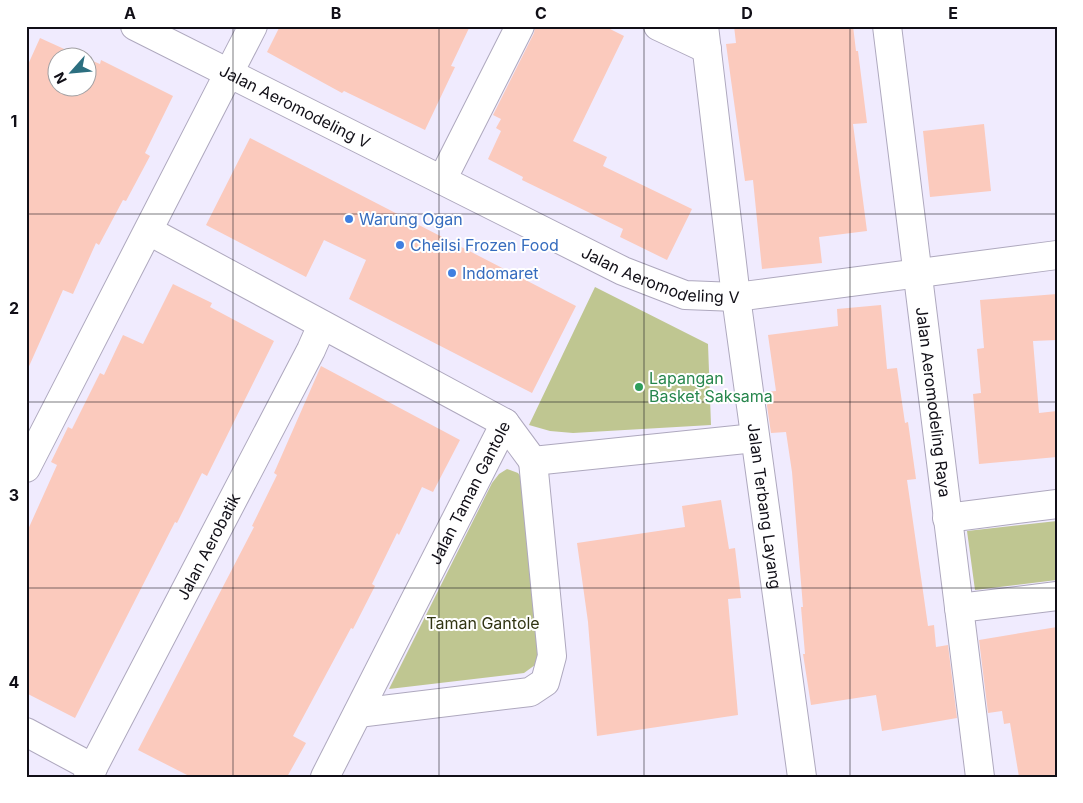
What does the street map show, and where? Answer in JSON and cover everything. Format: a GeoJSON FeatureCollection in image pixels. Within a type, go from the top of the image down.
{"type":"FeatureCollection","features":[{"type":"Feature","properties":{"kind":"street","name":"Jalan Aeromodeling V"},"geometry":{"type":"LineString","coordinates":[[135,26],[623,271],[685,294],[736,297],[1057,255]]}},
{"type":"Feature","properties":{"kind":"street"},"geometry":{"type":"LineString","coordinates":[[26,468],[253,26]]}},
{"type":"Feature","properties":{"kind":"street"},"geometry":{"type":"LineString","coordinates":[[442,180],[520,26]]}},
{"type":"Feature","properties":{"kind":"street"},"geometry":{"type":"LineString","coordinates":[[658,26],[705,38]]}},
{"type":"Feature","properties":{"kind":"street","name":"Jalan Aeromodeling Raya"},"geometry":{"type":"LineString","coordinates":[[887,26],[980,777]]}},
{"type":"Feature","properties":{"kind":"street","name":"Jalan Terbang Layang"},"geometry":{"type":"LineString","coordinates":[[705,38],[736,297],[802,777]]}},
{"type":"Feature","properties":{"kind":"street"},"geometry":{"type":"LineString","coordinates":[[149,231],[505,423]]}},
{"type":"Feature","properties":{"kind":"street","name":"Jalan Aerobatik"},"geometry":{"type":"LineString","coordinates":[[90,772],[311,350],[322,325]]}},
{"type":"Feature","properties":{"kind":"street","name":"Jalan Taman Gantole"},"geometry":{"type":"LineString","coordinates":[[324,777],[505,423],[533,461]]}},
{"type":"Feature","properties":{"kind":"street"},"geometry":{"type":"LineString","coordinates":[[358,713],[530,692],[545,682],[552,656],[533,461],[755,438]]}},
{"type":"Feature","properties":{"kind":"street"},"geometry":{"type":"LineString","coordinates":[[947,518],[1057,504]]}},
{"type":"Feature","properties":{"kind":"street"},"geometry":{"type":"LineString","coordinates":[[959,608],[1057,596]]}},
{"type":"Feature","properties":{"kind":"street"},"geometry":{"type":"LineString","coordinates":[[26,732],[90,772]]}},
{"type":"Feature","properties":{"kind":"green space","name":"Lapangan Basket Saksama"},"geometry":{"type":"Polygon","coordinates":[[[595,287],[708,344],[711,425],[573,433],[550,431],[529,425],[595,287]]]}},
{"type":"Feature","properties":{"kind":"green space","name":"Taman Gantole"},"geometry":{"type":"Polygon","coordinates":[[[507,469],[518,473],[523,480],[540,645],[535,665],[524,673],[389,689],[492,483],[499,474],[507,469]]]}},
{"type":"Feature","properties":{"kind":"green space"},"geometry":{"type":"Polygon","coordinates":[[[1057,521],[1057,580],[975,590],[967,531],[1057,521]]]}},
{"type":"Feature","properties":{"kind":"building"},"geometry":{"type":"Polygon","coordinates":[[[280,26],[470,26],[451,66],[455,67],[425,130],[344,91],[342,93],[267,52],[280,26]]]}},
{"type":"Feature","properties":{"kind":"building"},"geometry":{"type":"Polygon","coordinates":[[[535,26],[604,26],[624,36],[573,141],[607,157],[603,166],[692,209],[667,260],[620,237],[623,229],[522,180],[523,177],[488,159],[501,131],[496,128],[501,119],[493,115],[534,33],[535,26]]]}},
{"type":"Feature","properties":{"kind":"building"},"geometry":{"type":"Polygon","coordinates":[[[734,26],[853,26],[867,123],[853,124],[867,231],[819,237],[822,263],[762,269],[753,180],[745,181],[726,44],[736,43],[734,26]]]}},
{"type":"Feature","properties":{"kind":"building"},"geometry":{"type":"Polygon","coordinates":[[[40,38],[62,48],[48,48],[48,98],[98,98],[98,63],[100,64],[101,60],[173,96],[145,153],[150,156],[126,201],[123,200],[99,245],[96,243],[73,294],[63,290],[26,373],[26,69],[40,38]]]}},
{"type":"Feature","properties":{"kind":"building"},"geometry":{"type":"Polygon","coordinates":[[[984,124],[991,191],[930,197],[923,131],[984,124]]]}},
{"type":"Feature","properties":{"kind":"building"},"geometry":{"type":"Polygon","coordinates":[[[250,138],[576,306],[532,393],[349,299],[366,260],[324,240],[306,277],[206,225],[250,138]]]}},
{"type":"Feature","properties":{"kind":"building"},"geometry":{"type":"Polygon","coordinates":[[[173,284],[212,303],[210,307],[274,341],[207,476],[202,473],[177,523],[175,522],[75,718],[26,693],[26,534],[57,465],[51,462],[68,427],[72,429],[100,373],[104,375],[123,335],[143,344],[173,284]]]}},
{"type":"Feature","properties":{"kind":"building"},"geometry":{"type":"Polygon","coordinates":[[[1057,294],[1057,340],[1033,341],[1039,413],[1057,411],[1057,457],[979,464],[973,394],[981,393],[977,349],[984,348],[980,300],[1057,294]]]}},
{"type":"Feature","properties":{"kind":"building"},"geometry":{"type":"Polygon","coordinates":[[[881,305],[887,369],[897,368],[905,423],[908,422],[916,479],[907,480],[928,626],[934,625],[936,647],[948,645],[957,718],[882,731],[876,695],[811,705],[803,654],[805,654],[801,607],[803,607],[792,472],[786,432],[771,433],[765,392],[776,391],[768,335],[838,326],[837,309],[881,305]]]}},
{"type":"Feature","properties":{"kind":"building"},"geometry":{"type":"Polygon","coordinates":[[[321,366],[460,440],[433,492],[422,487],[399,535],[397,533],[372,584],[375,586],[353,629],[351,628],[293,736],[306,743],[287,777],[191,777],[138,750],[254,527],[252,526],[277,475],[274,473],[321,366]]]}},
{"type":"Feature","properties":{"kind":"building"},"geometry":{"type":"Polygon","coordinates":[[[721,500],[729,549],[735,548],[741,598],[728,599],[738,715],[597,736],[588,622],[577,543],[685,527],[682,506],[721,500]]]}},
{"type":"Feature","properties":{"kind":"building"},"geometry":{"type":"Polygon","coordinates":[[[1057,627],[1057,777],[1019,777],[1010,723],[1004,724],[1002,711],[988,713],[979,640],[1057,627]]]}},
{"type":"Feature","properties":{"kind":"place","name":"Warung Ogan"},"geometry":{"type":"Point","coordinates":[349,219]}},
{"type":"Feature","properties":{"kind":"place","name":"Cheilsi Frozen Food"},"geometry":{"type":"Point","coordinates":[400,245]}},
{"type":"Feature","properties":{"kind":"place","name":"Indomaret"},"geometry":{"type":"Point","coordinates":[452,273]}},
{"type":"Feature","properties":{"kind":"place","name":"Lapangan Basket Saksama"},"geometry":{"type":"Point","coordinates":[639,387]}}]}
